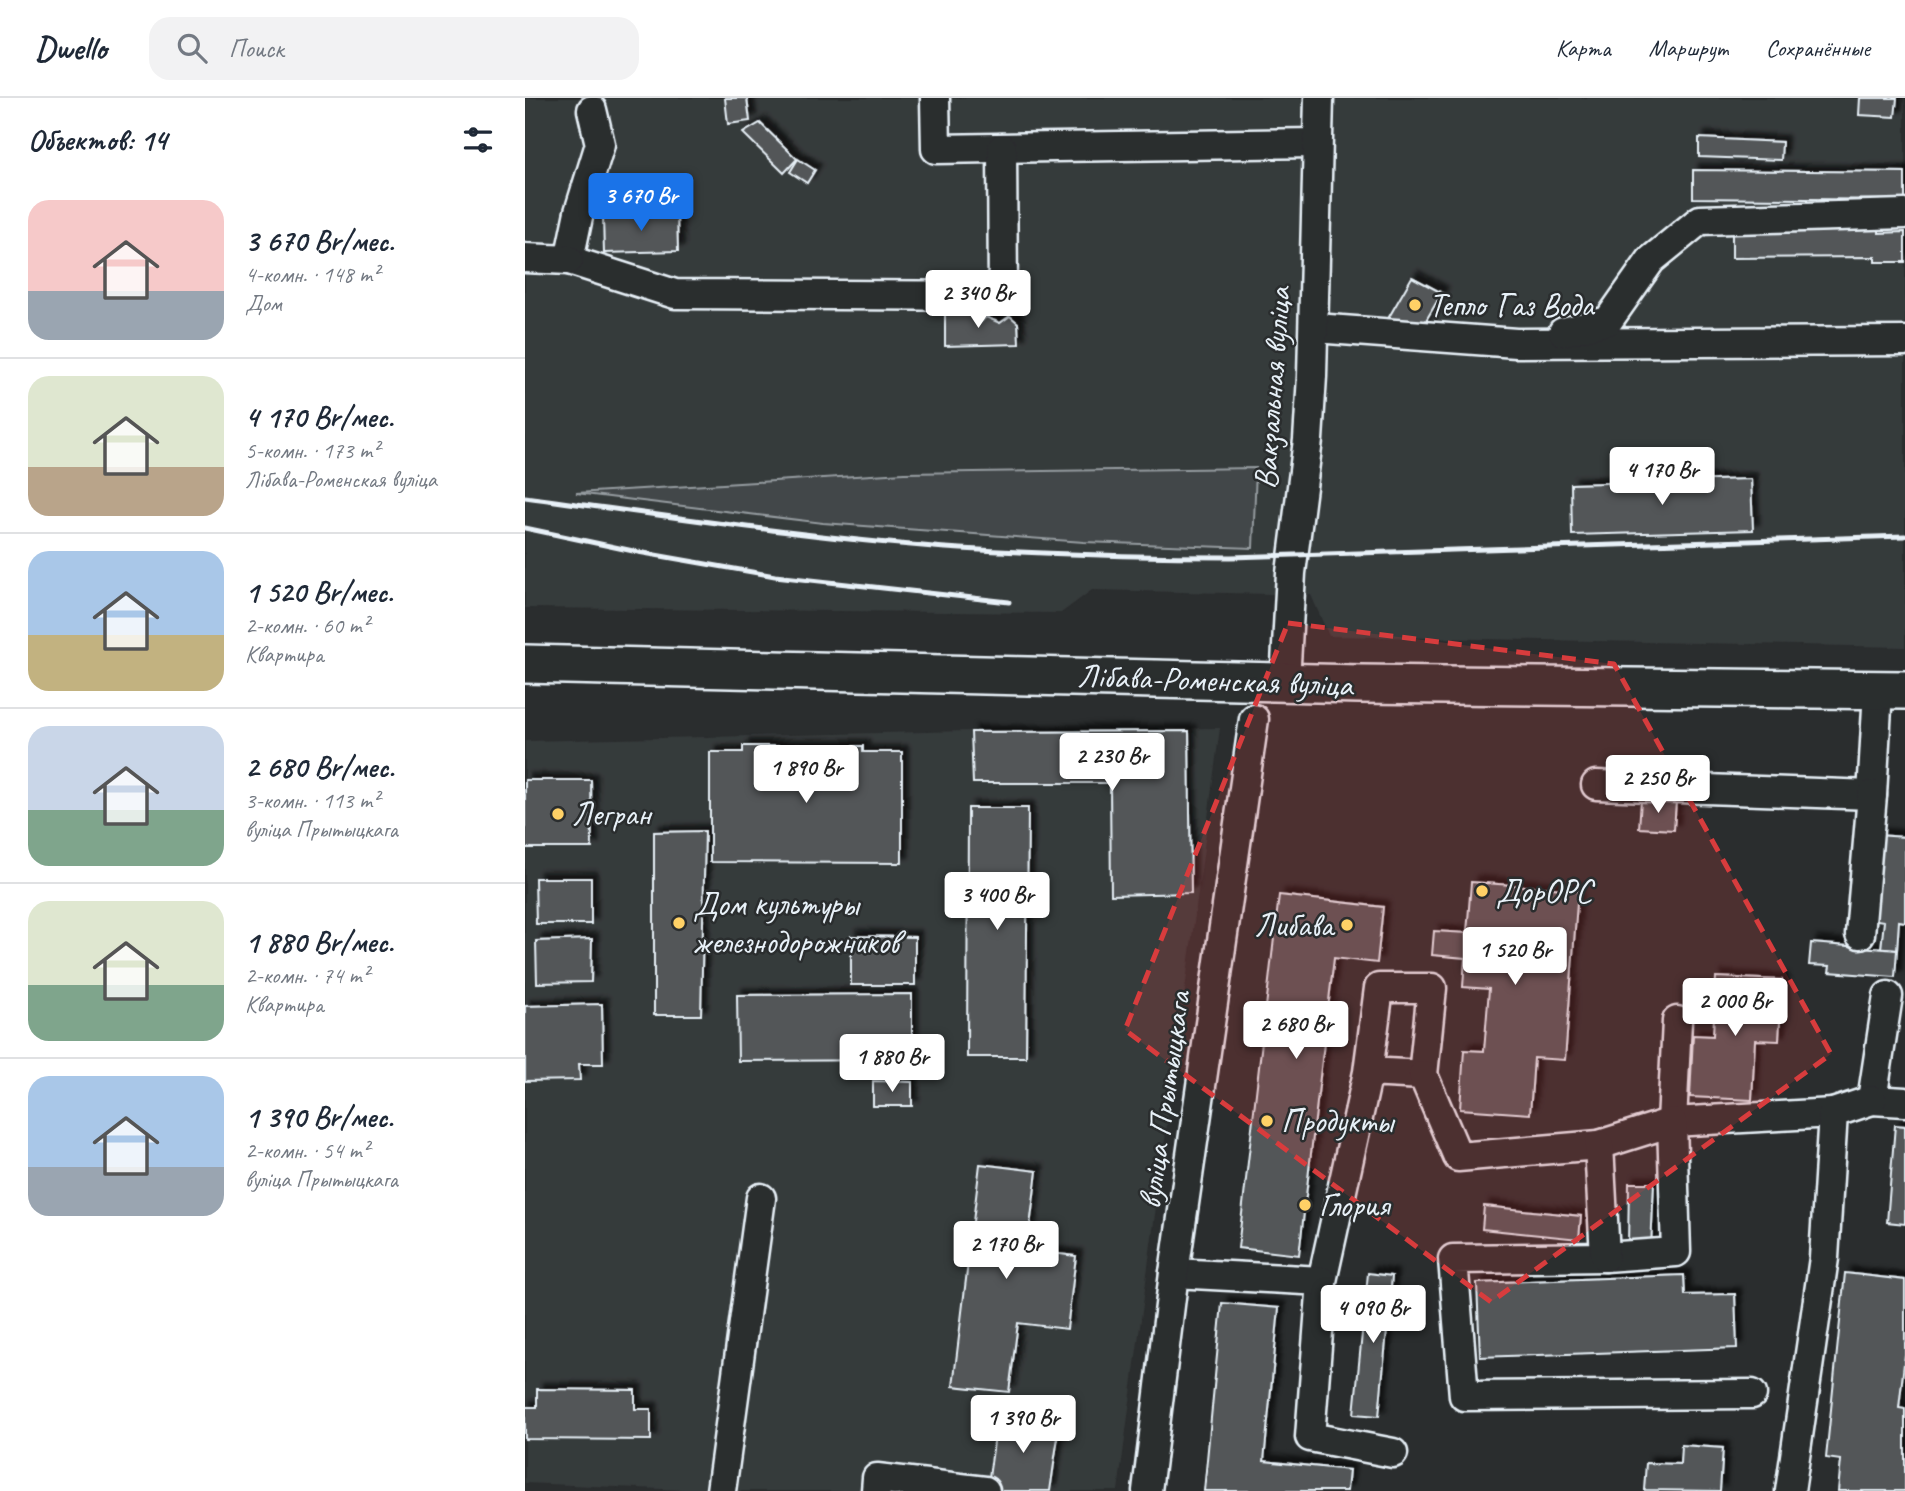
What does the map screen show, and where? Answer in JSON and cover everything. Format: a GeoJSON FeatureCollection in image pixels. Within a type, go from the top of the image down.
{"type":"FeatureCollection","features":[{"type":"Feature","properties":{"kind":"main road","name":"Лібава-Роменская вуліца"},"geometry":{"type":"LineString","coordinates":[[525,664],[1360,684],[1891,690]]}},
{"type":"Feature","properties":{"kind":"street"},"geometry":{"type":"LineString","coordinates":[[935,98],[936,149],[1317,143]]}},
{"type":"Feature","properties":{"kind":"street","name":"Вакзальная вуліца"},"geometry":{"type":"LineString","coordinates":[[1285,682],[1291,573],[1308,440],[1315,328],[1319,98]]}},
{"type":"Feature","properties":{"kind":"street"},"geometry":{"type":"LineString","coordinates":[[569,260],[579,212],[600,144],[592,110]]}},
{"type":"Feature","properties":{"kind":"street"},"geometry":{"type":"LineString","coordinates":[[525,258],[569,260],[675,294],[1003,296],[1002,148]]}},
{"type":"Feature","properties":{"kind":"street"},"geometry":{"type":"LineString","coordinates":[[1516,343],[1608,321],[1651,260],[1700,220],[1905,214]]}},
{"type":"Feature","properties":{"kind":"street"},"geometry":{"type":"LineString","coordinates":[[1315,328],[1516,343],[1905,341]]}},
{"type":"Feature","properties":{"kind":"street"},"geometry":{"type":"LineString","coordinates":[[1221,680],[1247,698],[1259,699],[1326,700],[1360,684]]}},
{"type":"Feature","properties":{"kind":"street"},"geometry":{"type":"LineString","coordinates":[[1860,934],[1872,795],[1891,690]]}},
{"type":"Feature","properties":{"kind":"street","name":"вуліца Прытыцкага"},"geometry":{"type":"LineString","coordinates":[[1147,1491],[1174,1273],[1254,719]]}},
{"type":"Feature","properties":{"kind":"street"},"geometry":{"type":"LineString","coordinates":[[1596,785],[1872,795]]}},
{"type":"Feature","properties":{"kind":"street"},"geometry":{"type":"LineString","coordinates":[[1393,1453],[1310,1437],[1322,1281],[1368,1072],[1379,988],[1432,988],[1423,1075],[1458,1157],[1599,1145],[1672,1122],[1833,1113],[1872,1100],[1905,1102]]}},
{"type":"Feature","properties":{"kind":"street"},"geometry":{"type":"LineString","coordinates":[[1872,1100],[1888,996]]}},
{"type":"Feature","properties":{"kind":"street"},"geometry":{"type":"LineString","coordinates":[[1677,1021],[1672,1122],[1676,1252],[1605,1257],[1453,1259],[1464,1396],[1752,1394]]}},
{"type":"Feature","properties":{"kind":"street"},"geometry":{"type":"LineString","coordinates":[[1368,1072],[1423,1075]]}},
{"type":"Feature","properties":{"kind":"street"},"geometry":{"type":"LineString","coordinates":[[1790,1491],[1825,1258],[1833,1113]]}},
{"type":"Feature","properties":{"kind":"street"},"geometry":{"type":"LineString","coordinates":[[1599,1145],[1605,1257]]}},
{"type":"Feature","properties":{"kind":"street"},"geometry":{"type":"LineString","coordinates":[[721,1491],[761,1198]]}},
{"type":"Feature","properties":{"kind":"street"},"geometry":{"type":"LineString","coordinates":[[1174,1273],[1322,1281]]}},
{"type":"Feature","properties":{"kind":"street"},"geometry":{"type":"LineString","coordinates":[[876,1491],[877,1478],[985,1491]]}},
{"type":"Feature","properties":{"kind":"highlighted area"},"geometry":{"type":"Polygon","coordinates":[[[1288,623],[1614,664],[1831,1054],[1491,1302],[1125,1030],[1288,623]]]}},
{"type":"Feature","properties":{"kind":"shaded area"},"geometry":{"type":"Polygon","coordinates":[[[525,98],[1905,98],[1905,647],[1329,636],[1311,595],[1092,590],[1061,613],[525,608],[525,98]]]}},
{"type":"Feature","properties":{"kind":"shaded area"},"geometry":{"type":"Polygon","coordinates":[[[1256,468],[1253,548],[1084,542],[823,523],[576,493],[904,473],[1256,468]]]}},
{"type":"Feature","properties":{"kind":"shaded area"},"geometry":{"type":"Polygon","coordinates":[[[1220,728],[1118,1491],[707,1491],[525,1483],[525,741],[1220,728]]]}},
{"type":"Feature","properties":{"kind":"building"},"geometry":{"type":"Polygon","coordinates":[[[725,98],[747,98],[750,121],[728,124],[725,98]]]}},
{"type":"Feature","properties":{"kind":"building"},"geometry":{"type":"Polygon","coordinates":[[[1860,98],[1897,98],[1895,117],[1859,115],[1860,98]]]}},
{"type":"Feature","properties":{"kind":"building"},"geometry":{"type":"Polygon","coordinates":[[[760,123],[797,159],[784,173],[743,133],[760,123]]]}},
{"type":"Feature","properties":{"kind":"building"},"geometry":{"type":"Polygon","coordinates":[[[1699,138],[1782,142],[1781,160],[1699,157],[1699,138]]]}},
{"type":"Feature","properties":{"kind":"building"},"geometry":{"type":"Polygon","coordinates":[[[798,159],[815,170],[807,183],[790,172],[798,159]]]}},
{"type":"Feature","properties":{"kind":"building"},"geometry":{"type":"Polygon","coordinates":[[[1693,170],[1905,172],[1905,200],[1693,198],[1693,170]]]}},
{"type":"Feature","properties":{"kind":"building"},"geometry":{"type":"Polygon","coordinates":[[[677,213],[678,251],[604,253],[603,215],[677,213]]]}},
{"type":"Feature","properties":{"kind":"building"},"geometry":{"type":"Polygon","coordinates":[[[1879,226],[1879,233],[1905,232],[1905,262],[1875,262],[1875,257],[1732,258],[1732,227],[1879,226]]]}},
{"type":"Feature","properties":{"kind":"building","name":"Тепло Газ Вода"},"geometry":{"type":"Polygon","coordinates":[[[1412,277],[1442,293],[1418,334],[1389,317],[1412,277]]]}},
{"type":"Feature","properties":{"kind":"building"},"geometry":{"type":"Polygon","coordinates":[[[945,310],[979,310],[979,324],[986,317],[1000,323],[1010,316],[1018,323],[1019,344],[945,346],[945,310]]]}},
{"type":"Feature","properties":{"kind":"building"},"geometry":{"type":"Polygon","coordinates":[[[1751,479],[1753,530],[1572,535],[1571,484],[1751,479]]]}},
{"type":"Feature","properties":{"kind":"building"},"geometry":{"type":"Polygon","coordinates":[[[1189,731],[1191,893],[1111,895],[1110,783],[973,783],[971,732],[1189,731]]]}},
{"type":"Feature","properties":{"kind":"building"},"geometry":{"type":"Polygon","coordinates":[[[743,746],[863,746],[863,752],[902,752],[902,863],[710,862],[710,752],[743,752],[743,746]]]}},
{"type":"Feature","properties":{"kind":"building","name":"Легран"},"geometry":{"type":"Polygon","coordinates":[[[525,780],[591,780],[592,848],[525,848],[525,780]]]}},
{"type":"Feature","properties":{"kind":"building"},"geometry":{"type":"Polygon","coordinates":[[[1641,800],[1676,801],[1674,830],[1639,828],[1641,800]]]}},
{"type":"Feature","properties":{"kind":"building"},"geometry":{"type":"Polygon","coordinates":[[[968,808],[1028,808],[1026,1057],[967,1057],[968,808]]]}},
{"type":"Feature","properties":{"kind":"building","name":"Дом культуры железнодорожников"},"geometry":{"type":"Polygon","coordinates":[[[705,831],[701,1015],[654,1015],[654,832],[705,831]]]}},
{"type":"Feature","properties":{"kind":"building"},"geometry":{"type":"Polygon","coordinates":[[[1877,835],[1905,837],[1905,922],[1899,921],[1897,950],[1881,949],[1884,921],[1870,919],[1877,835]]]}},
{"type":"Feature","properties":{"kind":"building"},"geometry":{"type":"Polygon","coordinates":[[[535,878],[591,878],[591,924],[536,924],[535,878]]]}},
{"type":"Feature","properties":{"kind":"building"},"geometry":{"type":"Polygon","coordinates":[[[1471,882],[1578,890],[1565,1060],[1534,1058],[1530,1114],[1460,1109],[1464,1050],[1484,1051],[1489,989],[1463,987],[1465,958],[1432,955],[1434,931],[1467,933],[1471,882]]]}},
{"type":"Feature","properties":{"kind":"building"},"geometry":{"type":"Polygon","coordinates":[[[1279,895],[1383,907],[1377,963],[1334,958],[1299,1255],[1238,1248],[1279,895]]]}},
{"type":"Feature","properties":{"kind":"building"},"geometry":{"type":"Polygon","coordinates":[[[851,936],[915,937],[915,985],[851,985],[851,936]]]}},
{"type":"Feature","properties":{"kind":"building"},"geometry":{"type":"Polygon","coordinates":[[[592,939],[591,982],[537,983],[536,941],[592,939]]]}},
{"type":"Feature","properties":{"kind":"building"},"geometry":{"type":"Polygon","coordinates":[[[1811,943],[1897,950],[1895,977],[1829,972],[1830,966],[1809,965],[1811,943]]]}},
{"type":"Feature","properties":{"kind":"building"},"geometry":{"type":"Polygon","coordinates":[[[1716,977],[1782,980],[1779,1041],[1755,1040],[1752,1100],[1690,1097],[1693,1035],[1713,1036],[1716,977]]]}},
{"type":"Feature","properties":{"kind":"building"},"geometry":{"type":"Polygon","coordinates":[[[912,994],[912,1060],[738,1061],[737,995],[912,994]]]}},
{"type":"Feature","properties":{"kind":"building"},"geometry":{"type":"Polygon","coordinates":[[[602,1004],[603,1064],[579,1064],[580,1080],[525,1081],[525,1006],[602,1004]]]}},
{"type":"Feature","properties":{"kind":"building"},"geometry":{"type":"Polygon","coordinates":[[[873,1081],[912,1082],[912,1106],[873,1106],[873,1081]]]}},
{"type":"Feature","properties":{"kind":"building"},"geometry":{"type":"Polygon","coordinates":[[[1895,1125],[1905,1126],[1905,1224],[1887,1222],[1895,1125]]]}},
{"type":"Feature","properties":{"kind":"building"},"geometry":{"type":"Polygon","coordinates":[[[980,1164],[1037,1171],[1027,1250],[1076,1256],[1067,1329],[1018,1323],[1009,1392],[953,1386],[980,1164]]]}},
{"type":"Feature","properties":{"kind":"building"},"geometry":{"type":"Polygon","coordinates":[[[1629,1183],[1654,1183],[1651,1247],[1628,1246],[1629,1183]]]}},
{"type":"Feature","properties":{"kind":"building"},"geometry":{"type":"Polygon","coordinates":[[[1484,1206],[1581,1216],[1579,1239],[1482,1229],[1484,1206]]]}},
{"type":"Feature","properties":{"kind":"building"},"geometry":{"type":"Polygon","coordinates":[[[1368,1273],[1392,1276],[1379,1416],[1354,1414],[1368,1273]]]}},
{"type":"Feature","properties":{"kind":"building"},"geometry":{"type":"Polygon","coordinates":[[[1845,1273],[1905,1280],[1905,1354],[1899,1408],[1905,1409],[1905,1491],[1838,1491],[1841,1460],[1826,1458],[1845,1273]]]}},
{"type":"Feature","properties":{"kind":"building"},"geometry":{"type":"Polygon","coordinates":[[[1684,1275],[1685,1295],[1735,1294],[1737,1348],[1480,1357],[1477,1283],[1684,1275]]]}},
{"type":"Feature","properties":{"kind":"building"},"geometry":{"type":"Polygon","coordinates":[[[1222,1303],[1279,1308],[1264,1461],[1349,1470],[1347,1491],[1204,1491],[1222,1303]]]}},
{"type":"Feature","properties":{"kind":"building"},"geometry":{"type":"Polygon","coordinates":[[[537,1389],[635,1390],[635,1409],[651,1409],[651,1440],[525,1439],[525,1407],[537,1407],[537,1389]]]}},
{"type":"Feature","properties":{"kind":"building"},"geometry":{"type":"Polygon","coordinates":[[[998,1414],[1060,1423],[1050,1491],[987,1491],[998,1414]]]}},
{"type":"Feature","properties":{"kind":"building"},"geometry":{"type":"Polygon","coordinates":[[[1681,1445],[1723,1448],[1720,1491],[1644,1490],[1646,1463],[1680,1464],[1681,1445]]]}},
{"type":"Feature","properties":{"kind":"railway"},"geometry":{"type":"LineString","coordinates":[[525,497],[852,539],[961,549],[1096,555],[1231,557],[1905,536]]}},
{"type":"Feature","properties":{"kind":"railway"},"geometry":{"type":"LineString","coordinates":[[525,528],[638,552],[775,576],[1009,602]]}},
{"type":"Feature","properties":{"kind":"place","name":"Тепло Газ Вода"},"geometry":{"type":"Point","coordinates":[1415,305]}},
{"type":"Feature","properties":{"kind":"place","name":"Легран"},"geometry":{"type":"Point","coordinates":[558,814]}},
{"type":"Feature","properties":{"kind":"place","name":"ДорОРС"},"geometry":{"type":"Point","coordinates":[1482,891]}},
{"type":"Feature","properties":{"kind":"place","name":"Дом культуры железнодорожников"},"geometry":{"type":"Point","coordinates":[679,923]}},
{"type":"Feature","properties":{"kind":"place","name":"Либава"},"geometry":{"type":"Point","coordinates":[1347,925]}},
{"type":"Feature","properties":{"kind":"place","name":"Продукты"},"geometry":{"type":"Point","coordinates":[1267,1121]}},
{"type":"Feature","properties":{"kind":"place","name":"Глория"},"geometry":{"type":"Point","coordinates":[1305,1205]}}]}
